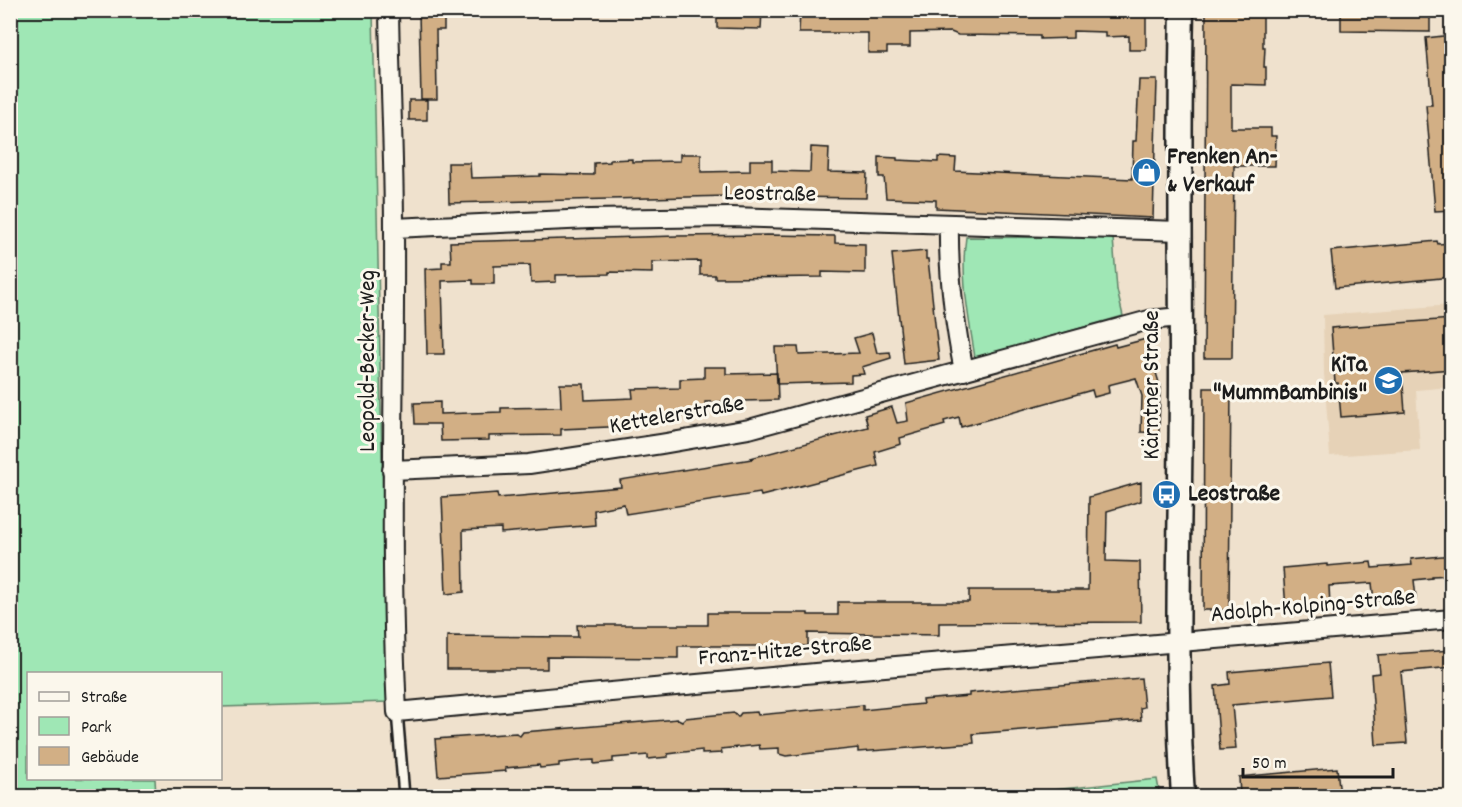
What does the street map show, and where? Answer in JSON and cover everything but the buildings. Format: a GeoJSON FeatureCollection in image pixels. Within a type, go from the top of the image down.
{"type":"FeatureCollection","features":[{"type":"Feature","properties":{"kind":"street","name":"Leopold-Becker-Weg"},"geometry":{"type":"LineString","coordinates":[[388,10],[394,228],[392,470],[397,712]]}},
{"type":"Feature","properties":{"kind":"street","name":"Kärntner Straße"},"geometry":{"type":"LineString","coordinates":[[1182,10],[1178,642],[1180,763],[1183,796]]}},
{"type":"Feature","properties":{"kind":"street","name":"Leostraße"},"geometry":{"type":"LineString","coordinates":[[394,228],[590,219],[731,217],[1181,231]]}},
{"type":"Feature","properties":{"kind":"street"},"geometry":{"type":"LineString","coordinates":[[949,224],[948,257],[951,290],[964,371]]}},
{"type":"Feature","properties":{"kind":"street","name":"Kettelerstraße"},"geometry":{"type":"LineString","coordinates":[[392,470],[529,464],[738,431],[1149,320],[1180,317]]}},
{"type":"Feature","properties":{"kind":"street","name":"Adolph-Kolping-Straße"},"geometry":{"type":"LineString","coordinates":[[1178,642],[1452,619]]}},
{"type":"Feature","properties":{"kind":"street","name":"Franz-Hitze-Straße"},"geometry":{"type":"LineString","coordinates":[[397,712],[1178,642]]}},
{"type":"Feature","properties":{"kind":"lane"},"geometry":{"type":"LineString","coordinates":[[397,712],[404,796]]}},
{"type":"Feature","properties":{"kind":"shaded area","name":"KiTa \"MummBambinis\""},"geometry":{"type":"Polygon","coordinates":[[[1451,305],[1451,387],[1416,390],[1420,450],[1330,456],[1324,373],[1323,315],[1451,305]]]}},
{"type":"Feature","properties":{"kind":"green space"},"geometry":{"type":"Polygon","coordinates":[[[10,11],[373,11],[388,702],[222,707],[222,672],[27,672],[27,780],[155,780],[156,796],[11,796],[10,11]]]}},
{"type":"Feature","properties":{"kind":"green space"},"geometry":{"type":"Polygon","coordinates":[[[966,237],[1113,238],[1117,290],[1123,316],[975,358],[965,282],[966,237]]]}},
{"type":"Feature","properties":{"kind":"green space"},"geometry":{"type":"Polygon","coordinates":[[[1157,779],[1160,796],[1015,796],[1015,794],[1157,779]]]}},
{"type":"Feature","properties":{"kind":"place","name":"Frenken An- & Verkauf"},"geometry":{"type":"Point","coordinates":[1146,172]}},
{"type":"Feature","properties":{"kind":"place","name":"KiTa \"MummBambinis\""},"geometry":{"type":"Point","coordinates":[1388,380]}},
{"type":"Feature","properties":{"kind":"place","name":"Leostraße"},"geometry":{"type":"Point","coordinates":[1167,495]}}]}
